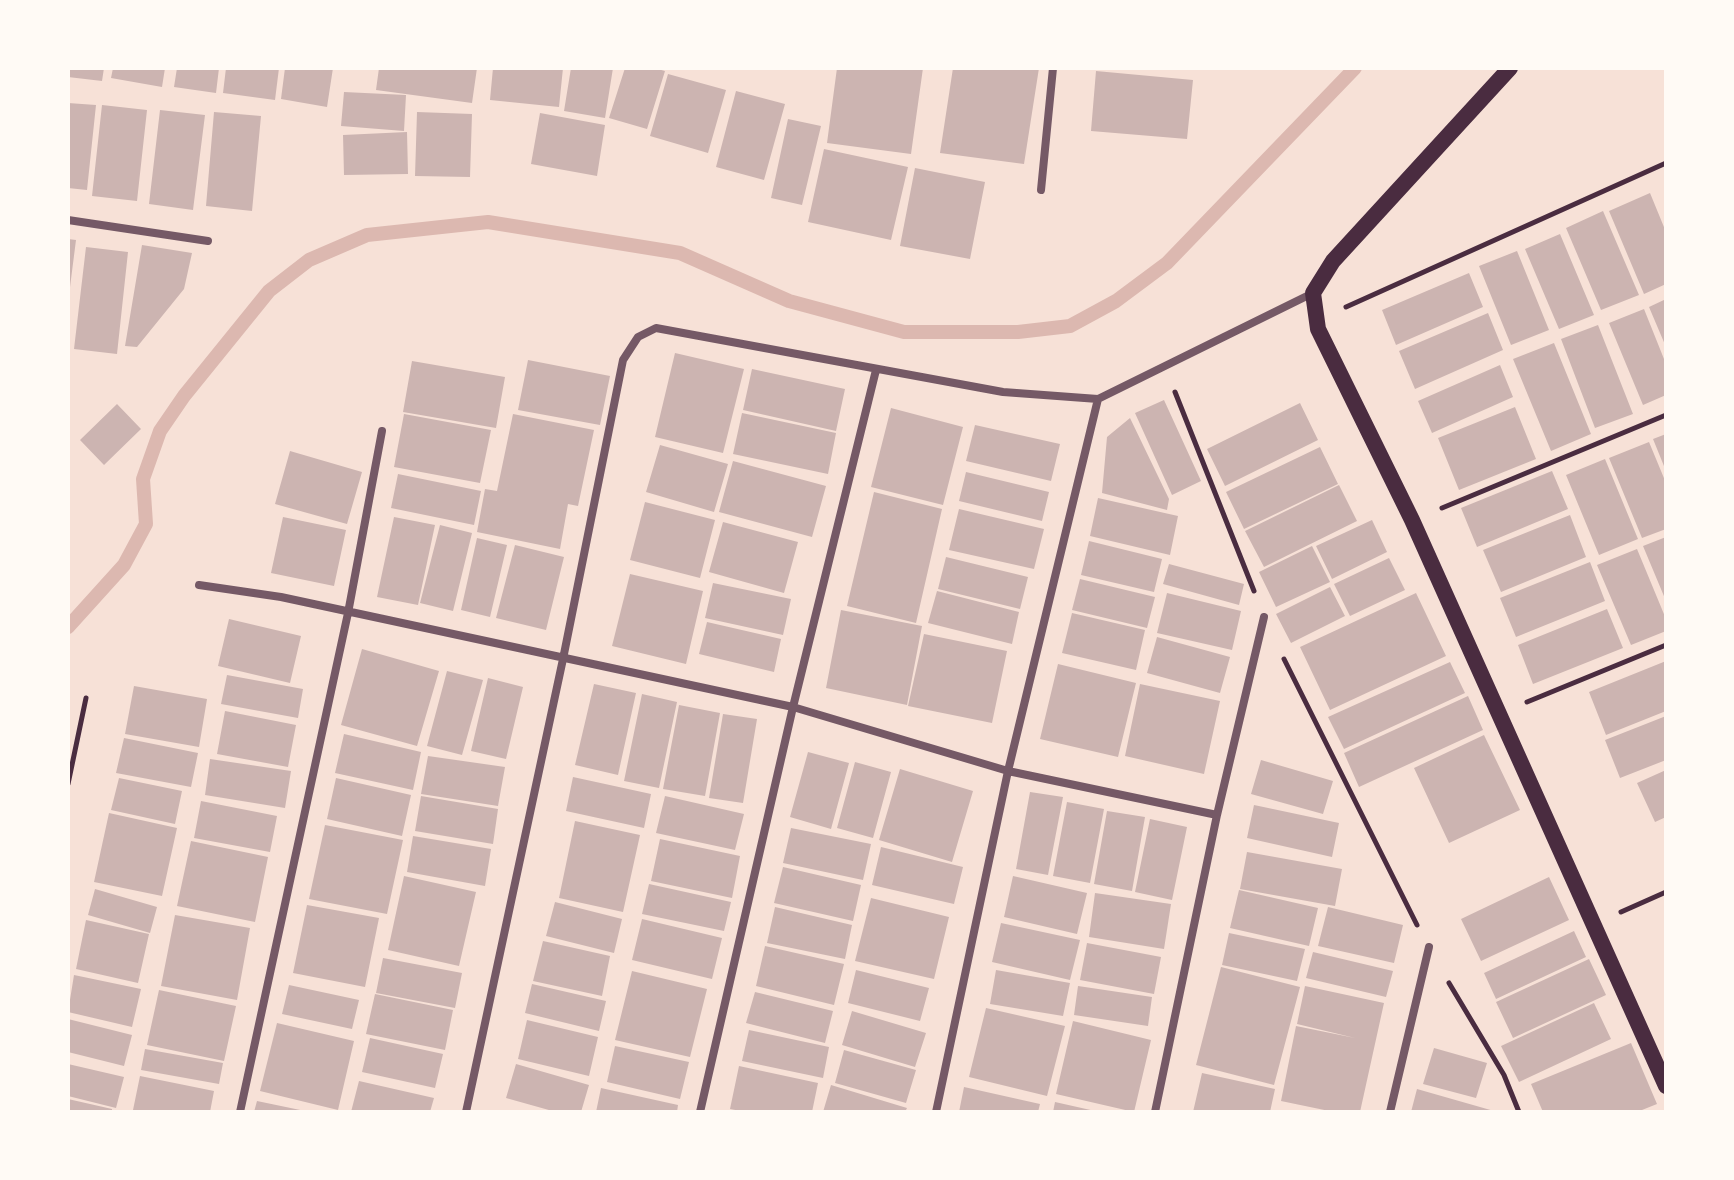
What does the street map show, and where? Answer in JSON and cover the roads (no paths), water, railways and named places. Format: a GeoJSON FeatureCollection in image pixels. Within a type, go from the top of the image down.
{"type":"FeatureCollection","features":[{"type":"Feature","properties":{"kind":"main road"},"geometry":{"type":"LineString","coordinates":[[1510,68],[1333,261],[1313,293],[1318,329],[1412,520],[1666,1086]]}},
{"type":"Feature","properties":{"kind":"street"},"geometry":{"type":"LineString","coordinates":[[1041,190],[1053,68]]}},
{"type":"Feature","properties":{"kind":"street"},"geometry":{"type":"LineString","coordinates":[[68,220],[208,241]]}},
{"type":"Feature","properties":{"kind":"street"},"geometry":{"type":"LineString","coordinates":[[466,1112],[623,360],[638,337],[656,328],[1003,392],[1098,399],[1313,293]]}},
{"type":"Feature","properties":{"kind":"street"},"geometry":{"type":"LineString","coordinates":[[700,1112],[793,707],[876,370]]}},
{"type":"Feature","properties":{"kind":"street"},"geometry":{"type":"LineString","coordinates":[[936,1112],[1008,771],[1098,399]]}},
{"type":"Feature","properties":{"kind":"street"},"geometry":{"type":"LineString","coordinates":[[240,1112],[348,613],[382,431]]}},
{"type":"Feature","properties":{"kind":"street"},"geometry":{"type":"LineString","coordinates":[[199,585],[281,597],[793,707],[1008,771],[1217,815]]}},
{"type":"Feature","properties":{"kind":"street"},"geometry":{"type":"LineString","coordinates":[[1155,1112],[1217,815],[1264,617]]}},
{"type":"Feature","properties":{"kind":"street"},"geometry":{"type":"LineString","coordinates":[[1390,1112],[1429,947]]}},
{"type":"Feature","properties":{"kind":"waterway"},"geometry":{"type":"LineString","coordinates":[[68,627],[124,565],[146,524],[143,479],[160,431],[184,396],[269,291],[309,260],[367,235],[488,222],[680,253],[789,301],[904,332],[1018,332],[1070,326],[1116,301],[1167,263],[1355,68]]}}]}
